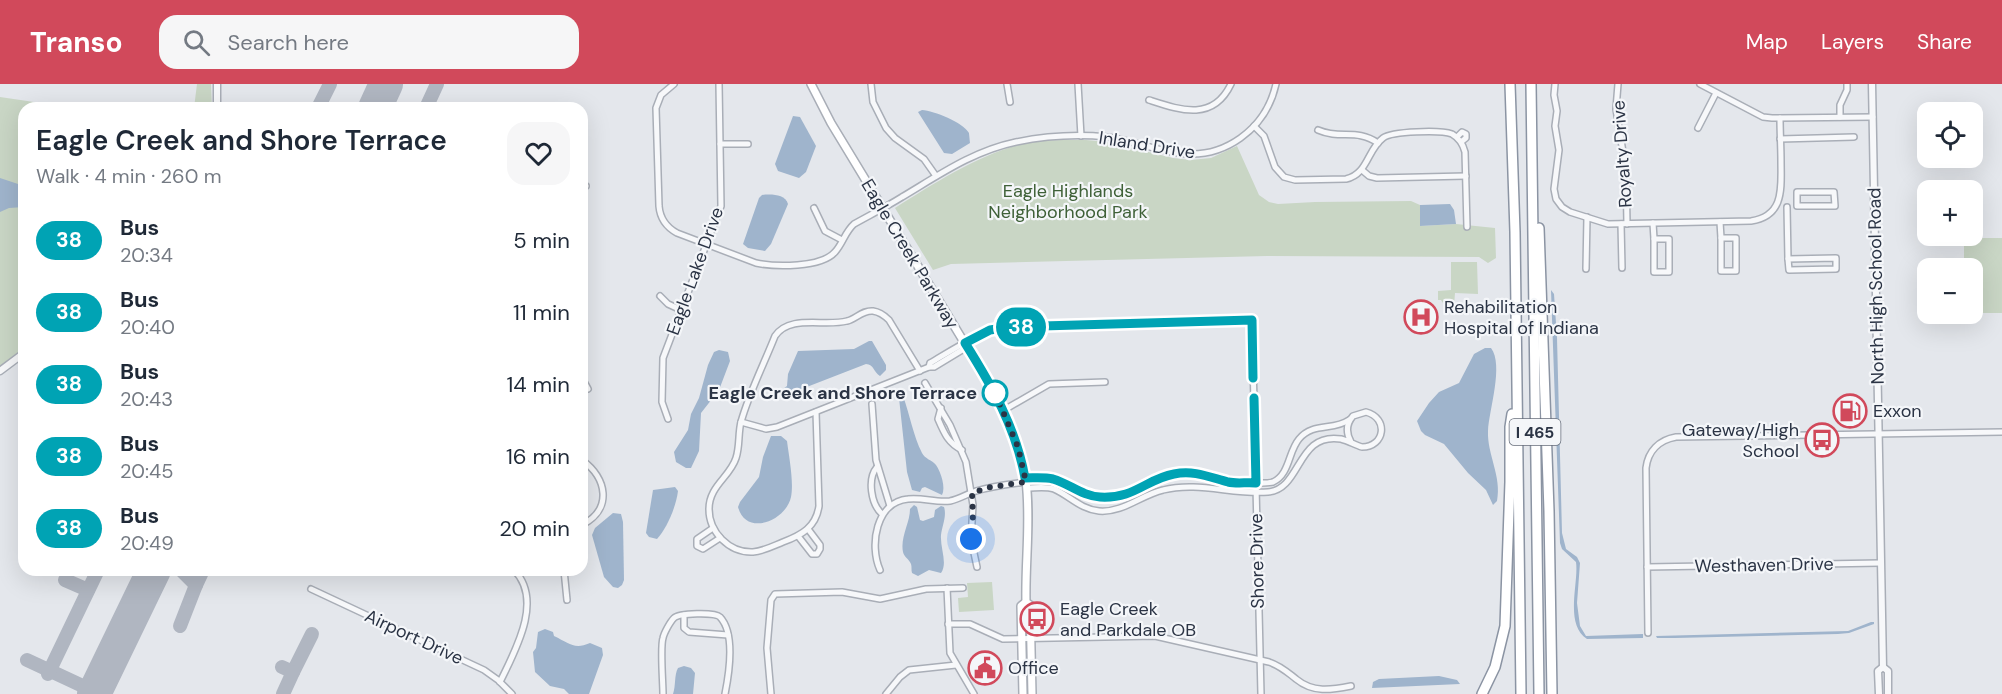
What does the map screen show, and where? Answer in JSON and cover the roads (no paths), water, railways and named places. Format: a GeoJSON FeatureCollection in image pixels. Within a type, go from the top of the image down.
{"type":"FeatureCollection","features":[{"type":"Feature","properties":{"kind":"highway","name":"I 465"},"geometry":{"type":"LineString","coordinates":[[1510,84],[1515,232],[1521,694]]}},
{"type":"Feature","properties":{"kind":"highway","name":"I 465"},"geometry":{"type":"LineString","coordinates":[[1531,84],[1539,694]]}},
{"type":"Feature","properties":{"kind":"highway"},"geometry":{"type":"LineString","coordinates":[[1533,169],[1539,225],[1549,499],[1552,694]]}},
{"type":"Feature","properties":{"kind":"highway"},"geometry":{"type":"LineString","coordinates":[[1482,694],[1495,667],[1505,626],[1510,427],[1516,391]]}},
{"type":"Feature","properties":{"kind":"highway"},"geometry":{"type":"LineString","coordinates":[[1551,648],[1557,694]]}},
{"type":"Feature","properties":{"kind":"main road","name":"Eagle Creek Parkway"},"geometry":{"type":"LineString","coordinates":[[811,84],[825,113],[1004,410],[1018,447],[1026,482],[1026,602],[1030,605],[1032,694]]}},
{"type":"Feature","properties":{"kind":"main road","name":"Eagle Creek Parkway"},"geometry":{"type":"LineString","coordinates":[[1023,694],[1021,606],[1026,602]]}},
{"type":"Feature","properties":{"kind":"street"},"geometry":{"type":"LineString","coordinates":[[217,84],[217,102]]}},
{"type":"Feature","properties":{"kind":"street","name":"Inland Drive"},"geometry":{"type":"LineString","coordinates":[[674,84],[662,93],[656,111],[659,211],[663,220],[672,231],[756,263],[771,265],[820,262],[836,251],[854,224],[971,156],[1000,146],[1040,138],[1081,136],[1117,139],[1169,152],[1195,154],[1221,149],[1254,126],[1267,109],[1276,84]]}},
{"type":"Feature","properties":{"kind":"street","name":"Eagle Lake Drive"},"geometry":{"type":"LineString","coordinates":[[668,419],[662,402],[662,363],[721,203],[719,84]]}},
{"type":"Feature","properties":{"kind":"street"},"geometry":{"type":"LineString","coordinates":[[872,84],[873,102],[886,128],[895,138],[920,155],[936,176]]}},
{"type":"Feature","properties":{"kind":"street"},"geometry":{"type":"LineString","coordinates":[[1007,84],[1010,102]]}},
{"type":"Feature","properties":{"kind":"street"},"geometry":{"type":"LineString","coordinates":[[1078,84],[1081,136]]}},
{"type":"Feature","properties":{"kind":"street"},"geometry":{"type":"LineString","coordinates":[[1149,100],[1179,110],[1194,111],[1207,108],[1217,102],[1231,84]]}},
{"type":"Feature","properties":{"kind":"street"},"geometry":{"type":"LineString","coordinates":[[1555,84],[1559,150],[1554,193],[1562,207],[1570,212],[1606,224],[1755,220],[1770,213],[1778,201],[1781,190],[1780,118]]}},
{"type":"Feature","properties":{"kind":"street","name":"Royalty Drive"},"geometry":{"type":"LineString","coordinates":[[1618,84],[1616,108],[1626,171],[1622,268]]}},
{"type":"Feature","properties":{"kind":"street"},"geometry":{"type":"LineString","coordinates":[[1700,84],[1711,87],[1716,93],[1757,114],[1772,118],[1873,117]]}},
{"type":"Feature","properties":{"kind":"street"},"geometry":{"type":"LineString","coordinates":[[1840,117],[1840,103],[1847,90],[1847,84]]}},
{"type":"Feature","properties":{"kind":"street","name":"North High School Road"},"geometry":{"type":"LineString","coordinates":[[1872,84],[1880,563],[1883,667],[1888,671],[1888,694]]}},
{"type":"Feature","properties":{"kind":"street"},"geometry":{"type":"LineString","coordinates":[[1698,128],[1716,93]]}},
{"type":"Feature","properties":{"kind":"street"},"geometry":{"type":"LineString","coordinates":[[1254,126],[1265,138],[1275,167],[1288,179],[1354,177],[1362,170],[1383,138],[1393,134],[1442,132],[1451,134],[1465,149],[1467,227]]}},
{"type":"Feature","properties":{"kind":"street"},"geometry":{"type":"LineString","coordinates":[[1318,130],[1335,135],[1362,135],[1378,143]]}},
{"type":"Feature","properties":{"kind":"street"},"geometry":{"type":"LineString","coordinates":[[1780,139],[1854,137]]}},
{"type":"Feature","properties":{"kind":"street"},"geometry":{"type":"LineString","coordinates":[[720,144],[748,144]]}},
{"type":"Feature","properties":{"kind":"street"},"geometry":{"type":"LineString","coordinates":[[1362,170],[1369,176],[1379,178],[1466,176]]}},
{"type":"Feature","properties":{"kind":"street"},"geometry":{"type":"LineString","coordinates":[[1778,201],[1788,207],[1834,206],[1834,192],[1797,192],[1797,206]]}},
{"type":"Feature","properties":{"kind":"street"},"geometry":{"type":"LineString","coordinates":[[1788,207],[1788,260],[1789,270],[1836,269],[1836,258],[1788,260]]}},
{"type":"Feature","properties":{"kind":"street"},"geometry":{"type":"LineString","coordinates":[[814,208],[825,231],[842,240]]}},
{"type":"Feature","properties":{"kind":"street"},"geometry":{"type":"LineString","coordinates":[[1586,268],[1587,217]]}},
{"type":"Feature","properties":{"kind":"street"},"geometry":{"type":"LineString","coordinates":[[1720,222],[1721,271],[1736,271],[1736,238],[1721,238]]}},
{"type":"Feature","properties":{"kind":"street"},"geometry":{"type":"LineString","coordinates":[[1653,223],[1654,272],[1669,272],[1669,239],[1654,239]]}},
{"type":"Feature","properties":{"kind":"street"},"geometry":{"type":"LineString","coordinates":[[660,296],[668,304],[681,310]]}},
{"type":"Feature","properties":{"kind":"street"},"geometry":{"type":"LineString","coordinates":[[816,412],[819,508],[815,520],[798,536],[766,549],[752,552],[737,550],[720,538],[713,528],[709,513],[711,499],[715,488],[736,459],[741,422],[779,331],[795,324],[845,322],[861,313],[875,311],[889,320],[920,371]]}},
{"type":"Feature","properties":{"kind":"street","name":"Shore Drive"},"geometry":{"type":"LineString","coordinates":[[966,345],[990,330],[1009,327],[1252,320],[1261,694]]}},
{"type":"Feature","properties":{"kind":"street"},"geometry":{"type":"LineString","coordinates":[[741,422],[772,428],[920,371],[929,367],[930,363],[966,345]]}},
{"type":"Feature","properties":{"kind":"street"},"geometry":{"type":"LineString","coordinates":[[0,371],[18,358]]}},
{"type":"Feature","properties":{"kind":"street"},"geometry":{"type":"LineString","coordinates":[[1004,410],[1049,384],[1105,382]]}},
{"type":"Feature","properties":{"kind":"street"},"geometry":{"type":"LineString","coordinates":[[925,383],[941,408],[938,419],[947,440],[962,450],[972,493],[971,539],[977,567]]}},
{"type":"Feature","properties":{"kind":"street"},"geometry":{"type":"LineString","coordinates":[[872,404],[873,442],[877,467],[890,506]]}},
{"type":"Feature","properties":{"kind":"street"},"geometry":{"type":"LineString","coordinates":[[880,570],[877,560],[876,534],[882,514],[890,506],[907,499],[952,500],[991,487],[1026,482],[1053,479],[1076,490],[1100,497],[1129,494],[1160,478],[1185,472],[1210,475],[1232,483],[1271,482],[1280,477],[1285,470],[1295,445],[1305,434],[1319,427],[1337,426],[1360,413],[1371,414],[1379,420],[1382,428],[1380,439],[1370,447],[1360,447],[1351,442],[1331,439],[1316,443],[1304,454],[1283,486],[1272,491],[1230,491],[1183,486],[1161,490],[1126,507],[1105,511],[1080,506],[1053,489],[1026,482]]}},
{"type":"Feature","properties":{"kind":"street"},"geometry":{"type":"LineString","coordinates":[[1351,418],[1347,430],[1351,442]]}},
{"type":"Feature","properties":{"kind":"street"},"geometry":{"type":"LineString","coordinates":[[1648,633],[1646,468],[1648,457],[1653,449],[1662,442],[1676,437],[2002,432]]}},
{"type":"Feature","properties":{"kind":"street"},"geometry":{"type":"LineString","coordinates":[[588,466],[598,475],[603,493],[597,513],[588,520]]}},
{"type":"Feature","properties":{"kind":"street"},"geometry":{"type":"LineString","coordinates":[[877,467],[872,475],[873,500],[882,514]]}},
{"type":"Feature","properties":{"kind":"street"},"geometry":{"type":"LineString","coordinates":[[713,528],[697,539],[697,546],[703,549],[720,538]]}},
{"type":"Feature","properties":{"kind":"street"},"geometry":{"type":"LineString","coordinates":[[798,536],[809,552],[817,554],[820,547],[808,529]]}},
{"type":"Feature","properties":{"kind":"street","name":"Westhaven Drive"},"geometry":{"type":"LineString","coordinates":[[1647,567],[1880,563]]}},
{"type":"Feature","properties":{"kind":"street"},"geometry":{"type":"LineString","coordinates":[[500,681],[517,648],[524,626],[526,590],[519,576]]}},
{"type":"Feature","properties":{"kind":"street"},"geometry":{"type":"LineString","coordinates":[[565,576],[567,600]]}},
{"type":"Feature","properties":{"kind":"street"},"geometry":{"type":"LineString","coordinates":[[947,588],[949,650],[974,694]]}},
{"type":"Feature","properties":{"kind":"street"},"geometry":{"type":"LineString","coordinates":[[771,694],[767,648],[770,601],[773,596],[842,592],[880,598],[926,589],[963,588]]}},
{"type":"Feature","properties":{"kind":"street","name":"Airport Drive"},"geometry":{"type":"LineString","coordinates":[[311,589],[484,670],[500,681],[512,694]]}},
{"type":"Feature","properties":{"kind":"street"},"geometry":{"type":"LineString","coordinates":[[684,615],[684,628],[689,632],[728,635]]}},
{"type":"Feature","properties":{"kind":"street"},"geometry":{"type":"LineString","coordinates":[[663,694],[662,638],[674,618],[684,615],[716,615],[721,619],[728,635],[730,649],[728,678],[724,694]]}},
{"type":"Feature","properties":{"kind":"street"},"geometry":{"type":"LineString","coordinates":[[948,624],[968,623],[1000,638],[1155,636],[1279,665],[1303,684],[1313,688],[1327,690],[1351,686]]}},
{"type":"Feature","properties":{"kind":"street"},"geometry":{"type":"LineString","coordinates":[[886,694],[900,676],[909,670],[956,665]]}},
{"type":"Feature","properties":{"kind":"street","name":"North High School Road"},"geometry":{"type":"LineString","coordinates":[[1879,694],[1878,671],[1883,667]]}},
{"type":"Feature","properties":{"kind":"water"},"geometry":{"type":"Polygon","coordinates":[[[922,110],[934,112],[961,125],[969,133],[970,143],[952,154],[944,153],[918,112],[922,110]]]}},
{"type":"Feature","properties":{"kind":"water"},"geometry":{"type":"Polygon","coordinates":[[[793,116],[800,117],[816,146],[806,172],[799,178],[778,171],[775,164],[793,116]]]}},
{"type":"Feature","properties":{"kind":"water"},"geometry":{"type":"Polygon","coordinates":[[[0,178],[18,184],[18,207],[0,212],[0,178]]]}},
{"type":"Feature","properties":{"kind":"water"},"geometry":{"type":"Polygon","coordinates":[[[762,195],[781,196],[788,204],[771,244],[765,251],[748,248],[743,244],[762,195]]]}},
{"type":"Feature","properties":{"kind":"water"},"geometry":{"type":"Polygon","coordinates":[[[1450,204],[1454,210],[1456,224],[1420,226],[1420,205],[1450,204]]]}},
{"type":"Feature","properties":{"kind":"water"},"geometry":{"type":"Polygon","coordinates":[[[1551,290],[1554,294],[1557,338],[1562,533],[1566,549],[1577,557],[1580,563],[1577,603],[1580,626],[1586,636],[1643,634],[1643,638],[1587,639],[1576,624],[1574,603],[1576,562],[1562,549],[1560,543],[1551,290]]]}},
{"type":"Feature","properties":{"kind":"water"},"geometry":{"type":"Polygon","coordinates":[[[872,341],[886,365],[886,370],[880,376],[871,365],[866,364],[782,395],[798,351],[854,349],[872,341]]]}},
{"type":"Feature","properties":{"kind":"water"},"geometry":{"type":"Polygon","coordinates":[[[1485,348],[1491,348],[1496,365],[1488,431],[1498,483],[1497,501],[1493,505],[1486,490],[1468,473],[1444,444],[1421,431],[1417,421],[1439,392],[1459,383],[1474,354],[1485,348]]]}},
{"type":"Feature","properties":{"kind":"water"},"geometry":{"type":"Polygon","coordinates":[[[719,350],[728,352],[730,361],[719,390],[701,413],[699,451],[691,468],[686,468],[676,462],[674,452],[688,430],[691,414],[699,398],[708,365],[714,352],[719,350]]]}},
{"type":"Feature","properties":{"kind":"water"},"geometry":{"type":"Polygon","coordinates":[[[900,396],[903,396],[922,453],[936,465],[940,472],[943,484],[942,495],[925,487],[920,492],[912,490],[907,472],[900,396]]]}},
{"type":"Feature","properties":{"kind":"water"},"geometry":{"type":"Polygon","coordinates":[[[771,436],[781,436],[787,441],[792,491],[788,506],[782,513],[774,519],[757,523],[742,516],[738,507],[759,477],[771,436]]]}},
{"type":"Feature","properties":{"kind":"water"},"geometry":{"type":"Polygon","coordinates":[[[675,487],[678,491],[677,497],[668,523],[657,539],[649,537],[646,533],[653,490],[675,487]]]}},
{"type":"Feature","properties":{"kind":"water"},"geometry":{"type":"Polygon","coordinates":[[[914,505],[917,507],[920,520],[923,521],[934,517],[935,510],[941,506],[944,507],[945,517],[941,540],[944,565],[941,573],[929,570],[918,576],[912,573],[911,564],[904,554],[902,546],[904,535],[910,509],[914,505]]]}},
{"type":"Feature","properties":{"kind":"water"},"geometry":{"type":"Polygon","coordinates":[[[613,513],[621,514],[623,522],[624,580],[618,588],[613,587],[604,577],[592,535],[595,528],[613,513]]]}},
{"type":"Feature","properties":{"kind":"water"},"geometry":{"type":"Polygon","coordinates":[[[1871,622],[1874,624],[1849,633],[1838,634],[1675,638],[1657,638],[1656,636],[1848,631],[1871,622]]]}},
{"type":"Feature","properties":{"kind":"water"},"geometry":{"type":"Polygon","coordinates":[[[545,629],[572,645],[580,646],[590,643],[602,648],[603,655],[589,694],[569,694],[564,689],[550,686],[535,672],[533,652],[536,648],[538,632],[545,629]]]}},
{"type":"Feature","properties":{"kind":"water"},"geometry":{"type":"Polygon","coordinates":[[[684,666],[691,668],[695,673],[693,694],[673,694],[678,668],[684,666]]]}},
{"type":"Feature","properties":{"kind":"water"},"geometry":{"type":"Polygon","coordinates":[[[1439,676],[1457,680],[1460,684],[1372,688],[1373,682],[1379,679],[1439,676]]]}},
{"type":"Feature","properties":{"kind":"place","name":"Rehabilitation Hospital of Indiana"},"geometry":{"type":"Point","coordinates":[1421,317]}},
{"type":"Feature","properties":{"kind":"place","name":"Eagle Creek and Shore Terrace"},"geometry":{"type":"Point","coordinates":[995,393]}},
{"type":"Feature","properties":{"kind":"place","name":"Exxon"},"geometry":{"type":"Point","coordinates":[1850,411]}},
{"type":"Feature","properties":{"kind":"place","name":"Gateway/High School"},"geometry":{"type":"Point","coordinates":[1822,440]}},
{"type":"Feature","properties":{"kind":"place","name":"Eagle Creek and Parkdale OB"},"geometry":{"type":"Point","coordinates":[1037,619]}},
{"type":"Feature","properties":{"kind":"place","name":"Office"},"geometry":{"type":"Point","coordinates":[985,668]}},
{"type":"Feature","properties":{"kind":"park label","name":"Eagle Highlands Neighborhood Park"},"geometry":{"type":"Point","coordinates":[1068,201]}}]}
